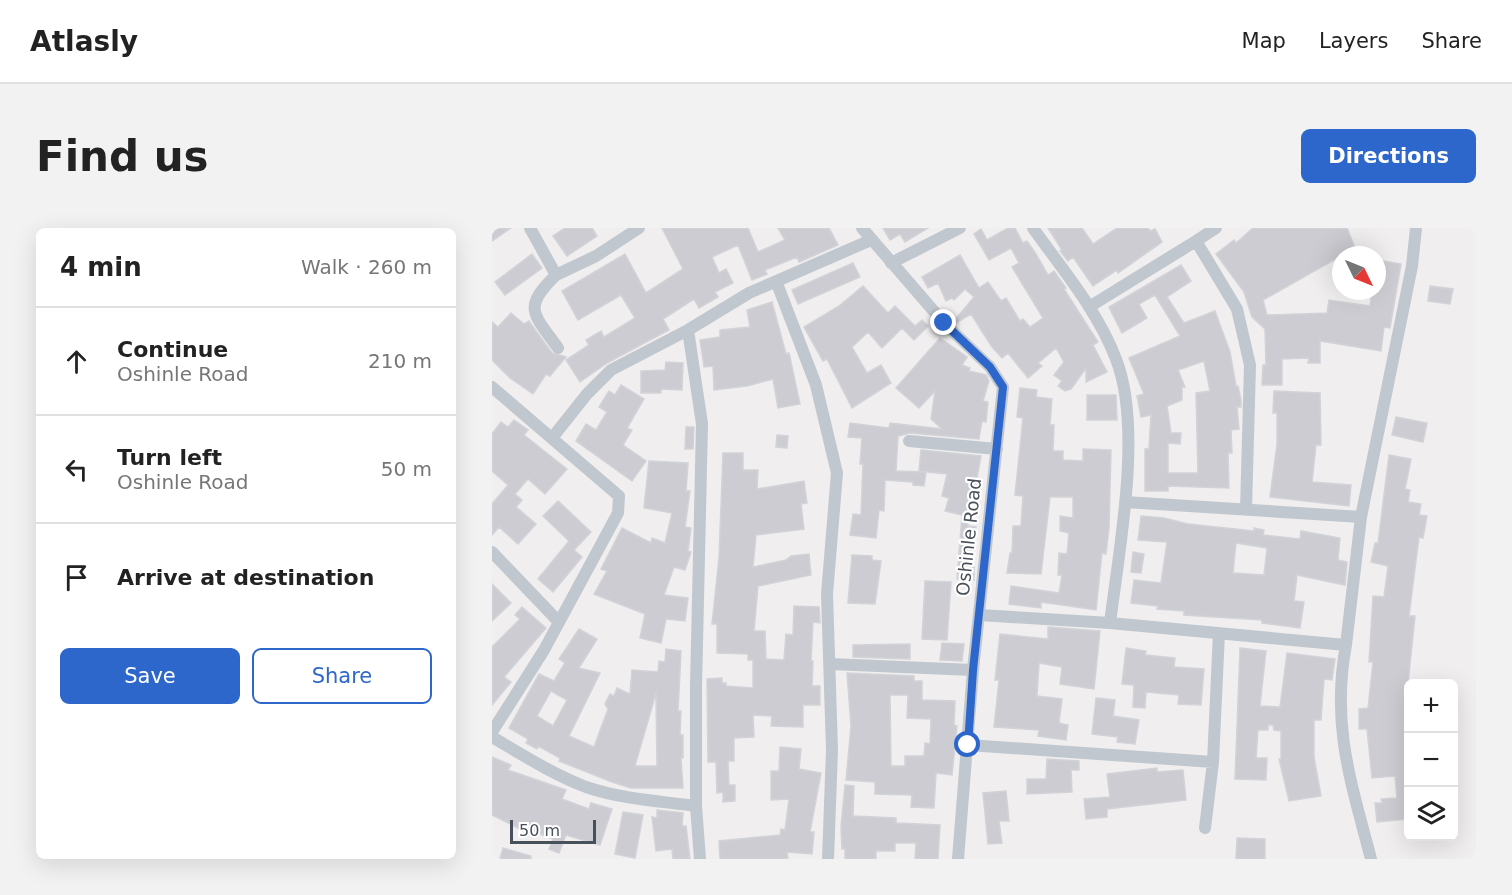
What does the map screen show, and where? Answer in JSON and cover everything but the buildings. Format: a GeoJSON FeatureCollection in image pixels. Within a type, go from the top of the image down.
{"type":"FeatureCollection","features":[{"type":"Feature","properties":{"kind":"street"},"geometry":{"type":"LineString","coordinates":[[530,228],[556,275]]}},
{"type":"Feature","properties":{"kind":"street"},"geometry":{"type":"LineString","coordinates":[[558,348],[538,320],[533,306],[538,293],[556,275],[596,256],[639,228]]}},
{"type":"Feature","properties":{"kind":"street","name":"Oshinle Road"},"geometry":{"type":"LineString","coordinates":[[862,228],[944,323],[999,378],[1003,396],[973,670],[958,859]]}},
{"type":"Feature","properties":{"kind":"street"},"geometry":{"type":"LineString","coordinates":[[891,263],[960,228]]}},
{"type":"Feature","properties":{"kind":"street"},"geometry":{"type":"LineString","coordinates":[[1033,228],[1089,307],[1116,359],[1128,410],[1125,502],[1110,623]]}},
{"type":"Feature","properties":{"kind":"street"},"geometry":{"type":"LineString","coordinates":[[1089,307],[1216,228]]}},
{"type":"Feature","properties":{"kind":"street"},"geometry":{"type":"LineString","coordinates":[[1371,859],[1341,738],[1339,711],[1360,517],[1412,266],[1416,228]]}},
{"type":"Feature","properties":{"kind":"street"},"geometry":{"type":"LineString","coordinates":[[552,438],[587,394],[611,370],[688,330],[749,293],[871,240]]}},
{"type":"Feature","properties":{"kind":"street"},"geometry":{"type":"LineString","coordinates":[[1196,241],[1237,309],[1250,365],[1246,510]]}},
{"type":"Feature","properties":{"kind":"street"},"geometry":{"type":"LineString","coordinates":[[776,281],[816,385],[837,473],[827,594],[832,807],[828,859]]}},
{"type":"Feature","properties":{"kind":"street"},"geometry":{"type":"LineString","coordinates":[[688,330],[702,424],[696,806],[700,859]]}},
{"type":"Feature","properties":{"kind":"street"},"geometry":{"type":"LineString","coordinates":[[492,387],[619,496],[621,502],[618,513],[544,650],[492,734],[553,773],[588,787],[620,795],[696,806]]}},
{"type":"Feature","properties":{"kind":"street"},"geometry":{"type":"LineString","coordinates":[[909,441],[996,449]]}},
{"type":"Feature","properties":{"kind":"street"},"geometry":{"type":"LineString","coordinates":[[1125,502],[1360,517]]}},
{"type":"Feature","properties":{"kind":"street"},"geometry":{"type":"LineString","coordinates":[[492,552],[558,621]]}},
{"type":"Feature","properties":{"kind":"street"},"geometry":{"type":"LineString","coordinates":[[979,615],[1110,623],[1346,645]]}},
{"type":"Feature","properties":{"kind":"street"},"geometry":{"type":"LineString","coordinates":[[1205,828],[1213,762],[1220,633]]}},
{"type":"Feature","properties":{"kind":"street"},"geometry":{"type":"LineString","coordinates":[[830,664],[973,670]]}},
{"type":"Feature","properties":{"kind":"street"},"geometry":{"type":"LineString","coordinates":[[968,745],[1213,762]]}},
{"type":"Feature","properties":{"kind":"route"},"geometry":{"type":"LineString","coordinates":[[944,323],[990,367],[1003,387],[973,670],[968,745]]}}]}
